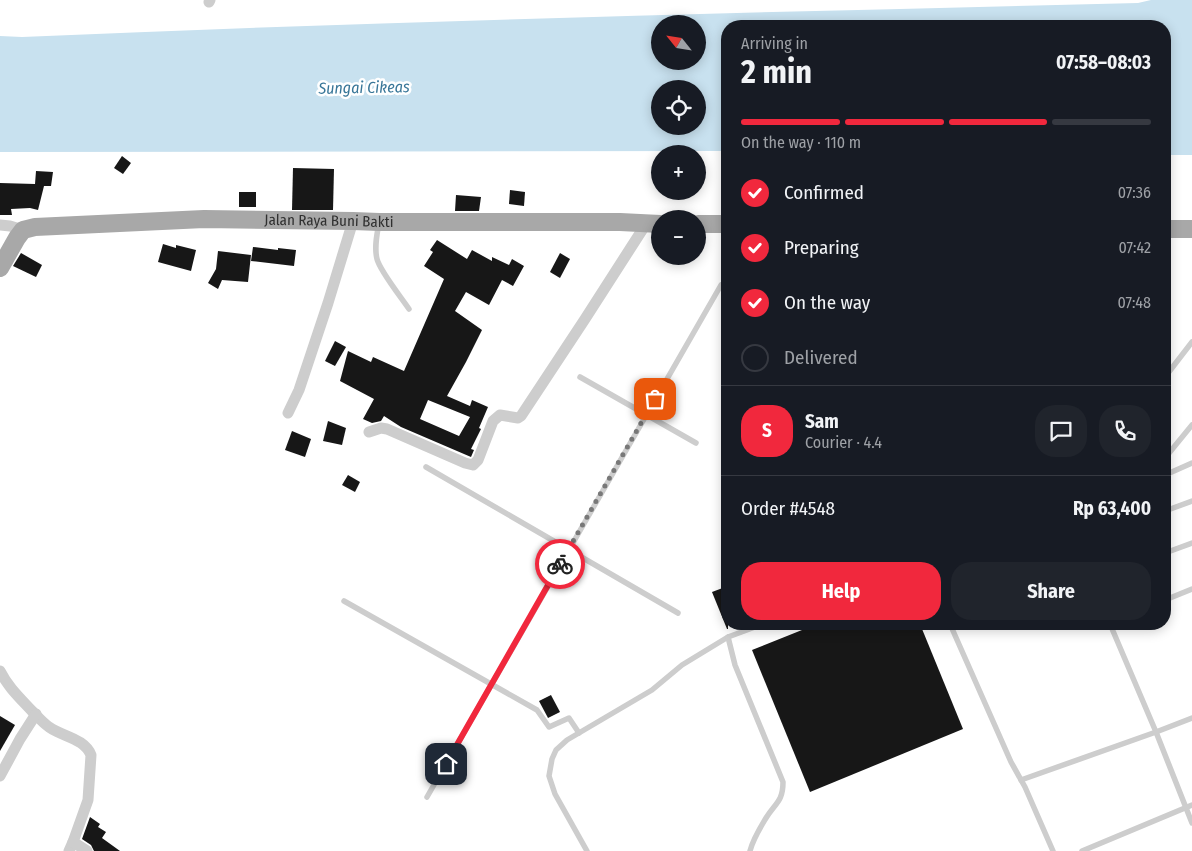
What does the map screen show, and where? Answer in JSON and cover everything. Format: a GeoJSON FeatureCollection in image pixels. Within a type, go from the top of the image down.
{"type":"FeatureCollection","features":[{"type":"Feature","properties":{"kind":"main road","name":"Jalan Raya Buni Bakti"},"geometry":{"type":"LineString","coordinates":[[24,230],[35,227],[204,219],[380,222],[620,222],[651,224]]}},
{"type":"Feature","properties":{"kind":"main road"},"geometry":{"type":"LineString","coordinates":[[706,224],[721,224]]}},
{"type":"Feature","properties":{"kind":"main road"},"geometry":{"type":"LineString","coordinates":[[1171,229],[1192,229]]}},
{"type":"Feature","properties":{"kind":"main road"},"geometry":{"type":"LineString","coordinates":[[0,268],[24,230]]}},
{"type":"Feature","properties":{"kind":"street"},"geometry":{"type":"LineString","coordinates":[[288,413],[302,382],[353,221]]}},
{"type":"Feature","properties":{"kind":"street","name":"Jalan Raya Buni Bakti"},"geometry":{"type":"LineString","coordinates":[[0,225],[24,230]]}},
{"type":"Feature","properties":{"kind":"street"},"geometry":{"type":"LineString","coordinates":[[368,432],[381,428],[387,429],[473,465],[478,460],[493,421],[500,415],[518,418],[520,416],[651,227]]}},
{"type":"Feature","properties":{"kind":"street"},"geometry":{"type":"LineString","coordinates":[[0,671],[13,691],[52,729],[79,742],[89,750],[91,755],[88,800],[71,847],[87,851]]}},
{"type":"Feature","properties":{"kind":"street"},"geometry":{"type":"LineString","coordinates":[[0,776],[36,714]]}},
{"type":"Feature","properties":{"kind":"lane"},"geometry":{"type":"LineString","coordinates":[[380,222],[376,236],[376,254],[379,265],[409,309]]}},
{"type":"Feature","properties":{"kind":"lane"},"geometry":{"type":"LineString","coordinates":[[427,797],[721,285]]}},
{"type":"Feature","properties":{"kind":"lane"},"geometry":{"type":"LineString","coordinates":[[1171,369],[1192,342]]}},
{"type":"Feature","properties":{"kind":"lane"},"geometry":{"type":"LineString","coordinates":[[580,377],[696,443]]}},
{"type":"Feature","properties":{"kind":"lane"},"geometry":{"type":"LineString","coordinates":[[1171,451],[1192,425]]}},
{"type":"Feature","properties":{"kind":"lane"},"geometry":{"type":"LineString","coordinates":[[1171,472],[1192,463]]}},
{"type":"Feature","properties":{"kind":"lane"},"geometry":{"type":"LineString","coordinates":[[426,467],[678,612]]}},
{"type":"Feature","properties":{"kind":"lane"},"geometry":{"type":"LineString","coordinates":[[1171,509],[1192,501]]}},
{"type":"Feature","properties":{"kind":"lane"},"geometry":{"type":"LineString","coordinates":[[1171,551],[1192,543]]}},
{"type":"Feature","properties":{"kind":"lane"},"geometry":{"type":"LineString","coordinates":[[1171,598],[1192,589]]}},
{"type":"Feature","properties":{"kind":"lane"},"geometry":{"type":"LineString","coordinates":[[344,601],[537,710],[549,727],[569,718],[579,733]]}},
{"type":"Feature","properties":{"kind":"lane"},"geometry":{"type":"LineString","coordinates":[[587,851],[555,794],[549,776],[556,750],[567,740],[652,690],[682,665],[728,637],[747,630]]}},
{"type":"Feature","properties":{"kind":"lane"},"geometry":{"type":"LineString","coordinates":[[953,630],[1053,851]]}},
{"type":"Feature","properties":{"kind":"lane"},"geometry":{"type":"LineString","coordinates":[[1113,630],[1189,806],[1192,823]]}},
{"type":"Feature","properties":{"kind":"lane"},"geometry":{"type":"LineString","coordinates":[[728,637],[734,665],[783,782],[783,792],[779,801],[767,816],[752,843],[750,851]]}},
{"type":"Feature","properties":{"kind":"lane"},"geometry":{"type":"LineString","coordinates":[[1021,780],[1192,718]]}},
{"type":"Feature","properties":{"kind":"lane"},"geometry":{"type":"LineString","coordinates":[[1082,851],[1189,806]]}},
{"type":"Feature","properties":{"kind":"water","name":"Sungai Cikeas"},"geometry":{"type":"Polygon","coordinates":[[[1192,0],[1192,155],[1171,155],[1171,20],[721,20],[721,151],[706,151],[706,145],[651,145],[651,151],[0,152],[0,36],[22,37],[651,15],[651,70],[706,70],[706,15],[660,15],[1192,0]]]}},
{"type":"Feature","properties":{"kind":"building"},"geometry":{"type":"Polygon","coordinates":[[[122,156],[131,163],[123,174],[114,168],[122,156]]]}},
{"type":"Feature","properties":{"kind":"building"},"geometry":{"type":"Polygon","coordinates":[[[293,168],[334,169],[333,210],[292,210],[293,168]]]}},
{"type":"Feature","properties":{"kind":"building"},"geometry":{"type":"Polygon","coordinates":[[[36,171],[53,172],[51,186],[44,186],[38,210],[30,208],[11,209],[12,215],[0,215],[0,183],[35,184],[36,171]]]}},
{"type":"Feature","properties":{"kind":"building"},"geometry":{"type":"Polygon","coordinates":[[[510,190],[525,192],[524,206],[509,204],[510,190]]]}},
{"type":"Feature","properties":{"kind":"building"},"geometry":{"type":"Polygon","coordinates":[[[239,192],[256,192],[256,207],[239,207],[239,192]]]}},
{"type":"Feature","properties":{"kind":"building"},"geometry":{"type":"Polygon","coordinates":[[[456,195],[481,197],[479,211],[455,211],[456,195]]]}},
{"type":"Feature","properties":{"kind":"building"},"geometry":{"type":"Polygon","coordinates":[[[437,240],[467,259],[472,250],[492,261],[492,257],[509,265],[512,259],[524,266],[513,286],[502,280],[489,305],[466,292],[455,311],[482,330],[447,396],[470,406],[472,400],[488,407],[479,428],[481,429],[471,449],[474,450],[471,457],[401,427],[384,416],[381,421],[372,423],[363,419],[374,399],[340,381],[348,351],[371,362],[373,357],[404,371],[444,279],[424,266],[433,252],[430,250],[437,240]],[[428,400],[420,419],[459,436],[470,417],[428,400]]]}},
{"type":"Feature","properties":{"kind":"building"},"geometry":{"type":"Polygon","coordinates":[[[163,244],[176,248],[176,245],[196,250],[191,271],[158,262],[163,244]]]}},
{"type":"Feature","properties":{"kind":"building"},"geometry":{"type":"Polygon","coordinates":[[[253,247],[296,250],[294,266],[251,261],[253,247]]]}},
{"type":"Feature","properties":{"kind":"building"},"geometry":{"type":"Polygon","coordinates":[[[218,251],[251,255],[248,282],[222,280],[218,289],[208,283],[216,269],[218,251]]]}},
{"type":"Feature","properties":{"kind":"building"},"geometry":{"type":"Polygon","coordinates":[[[21,253],[42,265],[36,277],[13,266],[21,253]]]}},
{"type":"Feature","properties":{"kind":"building"},"geometry":{"type":"Polygon","coordinates":[[[560,253],[570,259],[560,278],[550,272],[560,253]]]}},
{"type":"Feature","properties":{"kind":"building"},"geometry":{"type":"Polygon","coordinates":[[[335,341],[346,347],[335,366],[325,361],[335,341]]]}},
{"type":"Feature","properties":{"kind":"building"},"geometry":{"type":"Polygon","coordinates":[[[328,421],[346,428],[342,445],[323,441],[328,421]]]}},
{"type":"Feature","properties":{"kind":"building"},"geometry":{"type":"Polygon","coordinates":[[[292,431],[311,439],[305,457],[285,450],[292,431]]]}},
{"type":"Feature","properties":{"kind":"building"},"geometry":{"type":"Polygon","coordinates":[[[348,475],[360,482],[355,492],[342,485],[348,475]]]}},
{"type":"Feature","properties":{"kind":"building"},"geometry":{"type":"Polygon","coordinates":[[[721,589],[721,614],[712,592],[721,589]]]}},
{"type":"Feature","properties":{"kind":"building"},"geometry":{"type":"Polygon","coordinates":[[[802,630],[922,630],[963,729],[810,792],[752,650],[802,630]]]}},
{"type":"Feature","properties":{"kind":"building"},"geometry":{"type":"Polygon","coordinates":[[[551,695],[560,712],[548,718],[539,701],[551,695]]]}},
{"type":"Feature","properties":{"kind":"building"},"geometry":{"type":"Polygon","coordinates":[[[0,716],[15,725],[0,751],[0,716]]]}},
{"type":"Feature","properties":{"kind":"building"},"geometry":{"type":"Polygon","coordinates":[[[90,817],[100,824],[98,827],[106,832],[102,838],[120,851],[94,851],[91,845],[82,839],[90,817]]]}},
{"type":"Feature","properties":{"kind":"way so far"},"geometry":{"type":"LineString","coordinates":[[560,564],[655,399]]}},
{"type":"Feature","properties":{"kind":"route"},"geometry":{"type":"LineString","coordinates":[[446,764],[560,564]]}}]}
